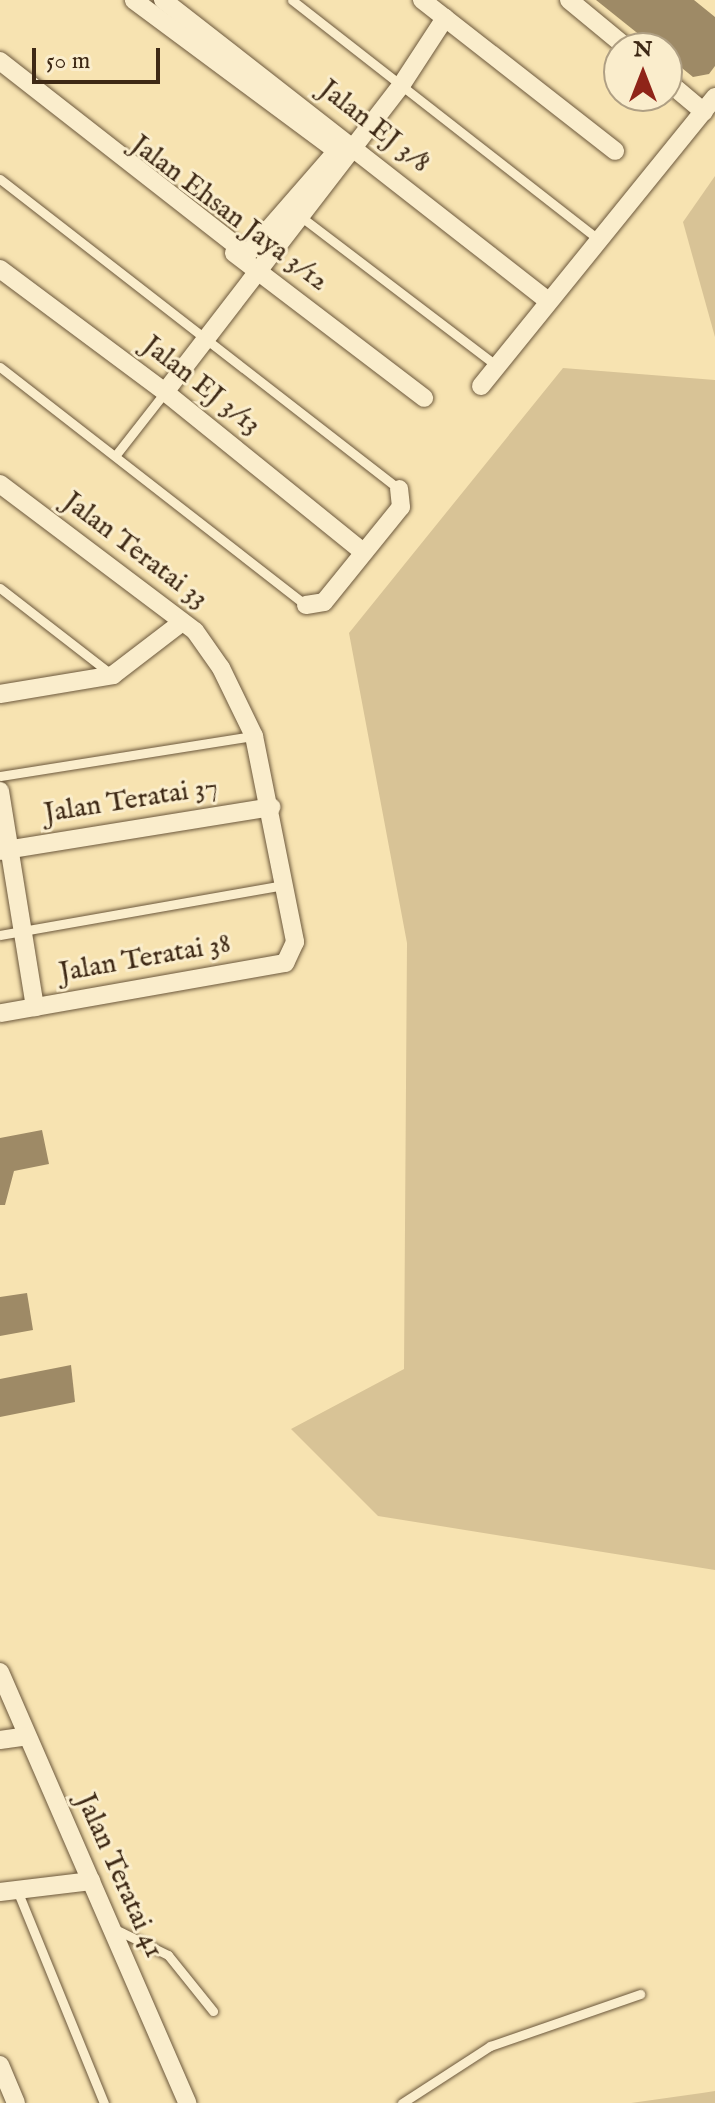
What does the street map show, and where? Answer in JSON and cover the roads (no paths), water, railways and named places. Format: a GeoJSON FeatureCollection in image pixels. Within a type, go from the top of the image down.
{"type":"FeatureCollection","features":[{"type":"Feature","properties":{"kind":"street"},"geometry":{"type":"LineString","coordinates":[[0,61],[247,254],[337,151],[134,0]]}},
{"type":"Feature","properties":{"kind":"street","name":"Jalan EJ 3/8"},"geometry":{"type":"LineString","coordinates":[[163,0],[548,301]]}},
{"type":"Feature","properties":{"kind":"street"},"geometry":{"type":"LineString","coordinates":[[422,0],[615,151]]}},
{"type":"Feature","properties":{"kind":"street"},"geometry":{"type":"LineString","coordinates":[[569,0],[608,32]]}},
{"type":"Feature","properties":{"kind":"street"},"geometry":{"type":"LineString","coordinates":[[165,392],[402,84],[445,18]]}},
{"type":"Feature","properties":{"kind":"street","name":"Jalan Ehsan Jaya 3/12"},"geometry":{"type":"LineString","coordinates":[[0,73],[424,398]]}},
{"type":"Feature","properties":{"kind":"street"},"geometry":{"type":"LineString","coordinates":[[481,386],[597,238],[710,104],[683,90]]}},
{"type":"Feature","properties":{"kind":"street","name":"Jalan EJ 3/13"},"geometry":{"type":"LineString","coordinates":[[0,269],[165,392],[363,552]]}},
{"type":"Feature","properties":{"kind":"street","name":"Jalan Teratai 33"},"geometry":{"type":"LineString","coordinates":[[0,484],[182,622],[204,642],[221,668],[254,736],[271,807],[294,951]]}},
{"type":"Feature","properties":{"kind":"street"},"geometry":{"type":"LineString","coordinates":[[306,605],[324,602],[404,502],[399,489]]}},
{"type":"Feature","properties":{"kind":"street"},"geometry":{"type":"LineString","coordinates":[[0,694],[113,675],[182,622]]}},
{"type":"Feature","properties":{"kind":"street"},"geometry":{"type":"LineString","coordinates":[[0,791],[5,850],[23,931],[35,1007]]}},
{"type":"Feature","properties":{"kind":"street","name":"Jalan Teratai 37"},"geometry":{"type":"LineString","coordinates":[[5,850],[271,807]]}},
{"type":"Feature","properties":{"kind":"street","name":"Jalan Teratai 38"},"geometry":{"type":"LineString","coordinates":[[0,1013],[285,963],[294,951]]}},
{"type":"Feature","properties":{"kind":"street","name":"Jalan Teratai 41"},"geometry":{"type":"LineString","coordinates":[[0,1672],[187,2103]]}},
{"type":"Feature","properties":{"kind":"street"},"geometry":{"type":"LineString","coordinates":[[0,1740],[27,1736]]}},
{"type":"Feature","properties":{"kind":"street"},"geometry":{"type":"LineString","coordinates":[[8,1891],[91,1881]]}},
{"type":"Feature","properties":{"kind":"street"},"geometry":{"type":"LineString","coordinates":[[0,2065],[16,2103]]}},
{"type":"Feature","properties":{"kind":"lane"},"geometry":{"type":"LineString","coordinates":[[292,0],[597,238]]}},
{"type":"Feature","properties":{"kind":"lane"},"geometry":{"type":"LineString","coordinates":[[0,179],[208,336],[399,489]]}},
{"type":"Feature","properties":{"kind":"lane"},"geometry":{"type":"LineString","coordinates":[[300,216],[497,366]]}},
{"type":"Feature","properties":{"kind":"lane"},"geometry":{"type":"LineString","coordinates":[[0,367],[306,605]]}},
{"type":"Feature","properties":{"kind":"lane"},"geometry":{"type":"LineString","coordinates":[[115,456],[165,392]]}},
{"type":"Feature","properties":{"kind":"lane"},"geometry":{"type":"LineString","coordinates":[[0,588],[113,675]]}},
{"type":"Feature","properties":{"kind":"lane"},"geometry":{"type":"LineString","coordinates":[[0,776],[254,736]]}},
{"type":"Feature","properties":{"kind":"lane"},"geometry":{"type":"LineString","coordinates":[[0,935],[285,885]]}},
{"type":"Feature","properties":{"kind":"lane"},"geometry":{"type":"LineString","coordinates":[[8,1891],[104,2103]]}},
{"type":"Feature","properties":{"kind":"lane"},"geometry":{"type":"LineString","coordinates":[[112,1927],[168,1955],[213,2011]]}},
{"type":"Feature","properties":{"kind":"lane"},"geometry":{"type":"LineString","coordinates":[[402,2103],[490,2046],[640,1994]]}}]}
